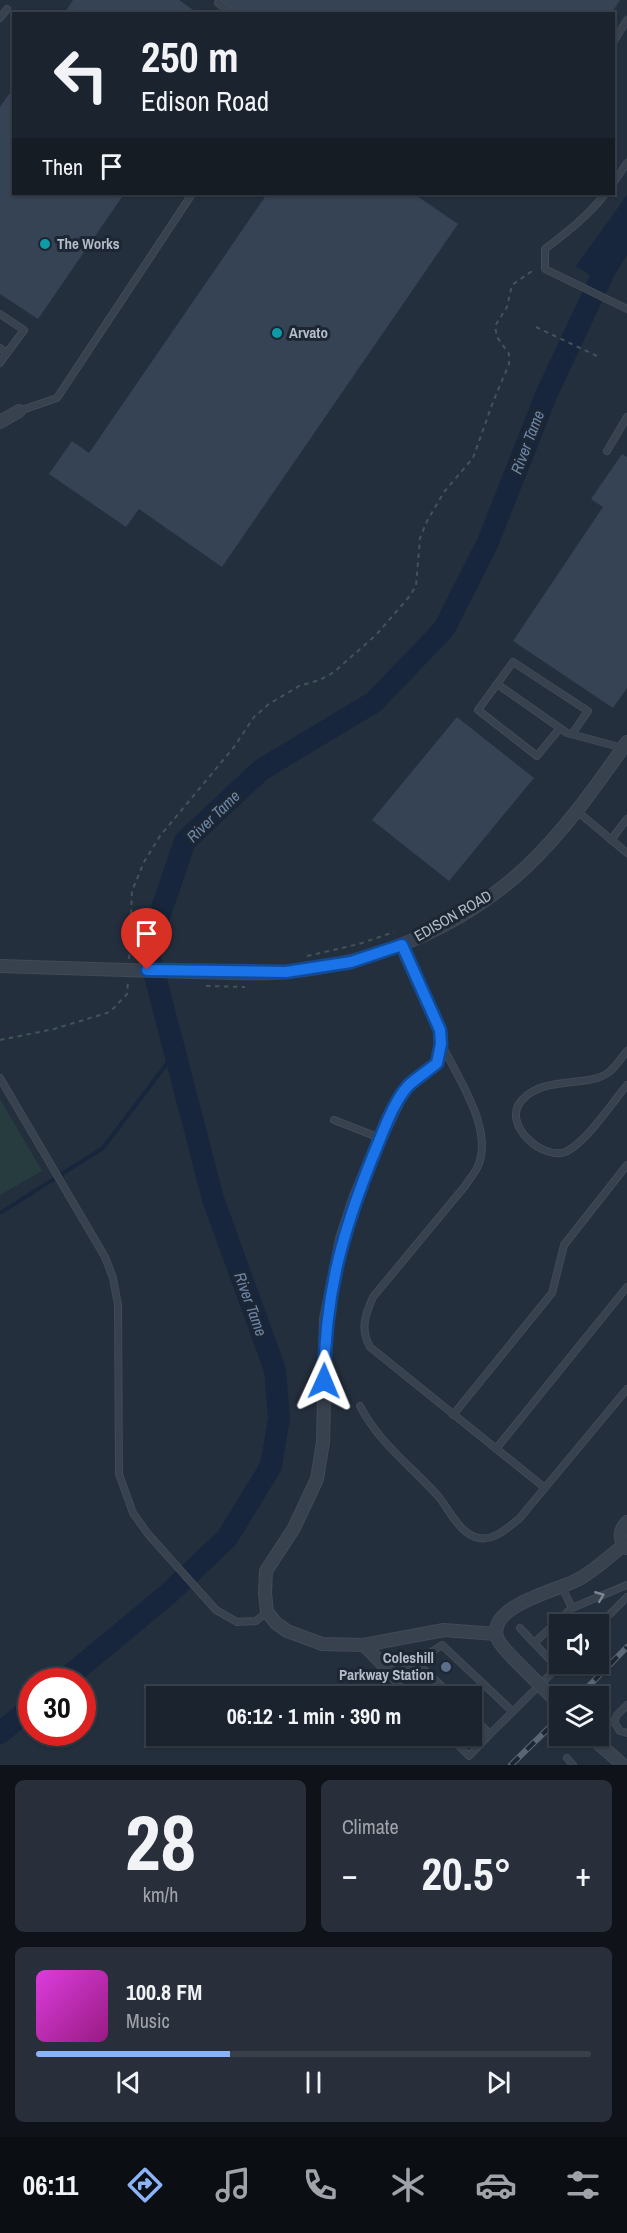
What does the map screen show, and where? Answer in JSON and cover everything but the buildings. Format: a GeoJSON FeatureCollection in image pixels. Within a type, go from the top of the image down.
{"type":"FeatureCollection","features":[{"type":"Feature","properties":{"kind":"street"},"geometry":{"type":"LineString","coordinates":[[0,422],[19,411]]}},
{"type":"Feature","properties":{"kind":"street","name":"EDISON ROAD"},"geometry":{"type":"LineString","coordinates":[[0,966],[191,972],[286,972],[351,962],[402,945],[435,930],[496,891],[524,869],[566,825],[625,745]]}},
{"type":"Feature","properties":{"kind":"street"},"geometry":{"type":"LineString","coordinates":[[402,945],[440,1030],[441,1044],[437,1063],[409,1085],[400,1097],[355,1199],[342,1239],[331,1289],[325,1340],[323,1442],[317,1479],[294,1528],[266,1572],[267,1612],[287,1631],[322,1644],[364,1645],[444,1630],[496,1634]]}},
{"type":"Feature","properties":{"kind":"street"},"geometry":{"type":"LineString","coordinates":[[549,1694],[500,1642],[496,1634],[498,1624],[509,1609],[576,1581],[625,1547],[621,1540],[621,1530],[627,1522]]}},
{"type":"Feature","properties":{"kind":"street"},"geometry":{"type":"LineString","coordinates":[[364,1645],[391,1673]]}},
{"type":"Feature","properties":{"kind":"street"},"geometry":{"type":"LineString","coordinates":[[601,1746],[623,1765]]}},
{"type":"Feature","properties":{"kind":"lane"},"geometry":{"type":"LineString","coordinates":[[218,3],[230,12]]}},
{"type":"Feature","properties":{"kind":"lane"},"geometry":{"type":"LineString","coordinates":[[0,18],[7,9]]}},
{"type":"Feature","properties":{"kind":"lane"},"geometry":{"type":"LineString","coordinates":[[615,39],[627,20]]}},
{"type":"Feature","properties":{"kind":"lane"},"geometry":{"type":"LineString","coordinates":[[615,181],[627,163]]}},
{"type":"Feature","properties":{"kind":"lane"},"geometry":{"type":"LineString","coordinates":[[19,411],[57,398],[191,195]]}},
{"type":"Feature","properties":{"kind":"lane"},"geometry":{"type":"LineString","coordinates":[[604,195],[580,222],[544,249],[545,269],[627,309]]}},
{"type":"Feature","properties":{"kind":"lane"},"geometry":{"type":"LineString","coordinates":[[0,314],[24,330],[0,363]]}},
{"type":"Feature","properties":{"kind":"lane"},"geometry":{"type":"LineString","coordinates":[[0,348],[7,353]]}},
{"type":"Feature","properties":{"kind":"lane"},"geometry":{"type":"LineString","coordinates":[[606,451],[627,417]]}},
{"type":"Feature","properties":{"kind":"lane"},"geometry":{"type":"LineString","coordinates":[[560,728],[537,756],[478,710],[513,662],[588,711],[572,734]]}},
{"type":"Feature","properties":{"kind":"lane"},"geometry":{"type":"LineString","coordinates":[[497,684],[572,734],[625,745]]}},
{"type":"Feature","properties":{"kind":"lane"},"geometry":{"type":"LineString","coordinates":[[576,810],[627,853]]}},
{"type":"Feature","properties":{"kind":"lane"},"geometry":{"type":"LineString","coordinates":[[611,840],[627,819]]}},
{"type":"Feature","properties":{"kind":"lane"},"geometry":{"type":"LineString","coordinates":[[441,1044],[480,1122],[482,1150],[478,1166],[465,1186],[373,1297],[365,1317],[366,1340],[370,1347],[545,1488]]}},
{"type":"Feature","properties":{"kind":"lane"},"geometry":{"type":"LineString","coordinates":[[627,1051],[610,1072],[600,1077],[539,1087],[522,1099],[516,1111],[516,1121],[520,1130],[531,1142],[542,1149],[555,1152],[568,1151],[584,1137],[627,1085]]}},
{"type":"Feature","properties":{"kind":"lane"},"geometry":{"type":"LineString","coordinates":[[0,1078],[105,1257],[113,1278],[118,1305],[119,1474],[133,1513],[164,1552],[216,1610],[237,1622],[256,1621],[267,1612]]}},
{"type":"Feature","properties":{"kind":"lane"},"geometry":{"type":"LineString","coordinates":[[334,1120],[380,1138]]}},
{"type":"Feature","properties":{"kind":"lane"},"geometry":{"type":"LineString","coordinates":[[453,1415],[552,1293],[564,1245],[627,1165]]}},
{"type":"Feature","properties":{"kind":"lane"},"geometry":{"type":"LineString","coordinates":[[496,1449],[627,1287]]}},
{"type":"Feature","properties":{"kind":"lane"},"geometry":{"type":"LineString","coordinates":[[360,1406],[371,1425],[391,1450],[438,1496],[457,1522],[472,1535],[489,1538],[502,1532],[519,1519],[627,1389]]}},
{"type":"Feature","properties":{"kind":"lane"},"geometry":{"type":"LineString","coordinates":[[534,1643],[572,1608],[627,1585]]}},
{"type":"Feature","properties":{"kind":"lane"},"geometry":{"type":"LineString","coordinates":[[562,1587],[572,1608]]}},
{"type":"Feature","properties":{"kind":"lane"},"geometry":{"type":"LineString","coordinates":[[609,1615],[627,1598]]}},
{"type":"Feature","properties":{"kind":"lane"},"geometry":{"type":"LineString","coordinates":[[520,1628],[549,1656]]}},
{"type":"Feature","properties":{"kind":"lane"},"geometry":{"type":"LineString","coordinates":[[400,1686],[391,1677],[391,1673],[399,1672],[442,1645],[512,1712]]}},
{"type":"Feature","properties":{"kind":"lane"},"geometry":{"type":"LineString","coordinates":[[416,1662],[441,1686]]}},
{"type":"Feature","properties":{"kind":"lane"},"geometry":{"type":"LineString","coordinates":[[482,1742],[550,1674]]}},
{"type":"Feature","properties":{"kind":"lane"},"geometry":{"type":"LineString","coordinates":[[627,1705],[617,1715],[614,1722],[620,1731],[627,1733]]}},
{"type":"Feature","properties":{"kind":"lane"},"geometry":{"type":"LineString","coordinates":[[482,1726],[490,1734]]}},
{"type":"Feature","properties":{"kind":"lane"},"geometry":{"type":"LineString","coordinates":[[460,1746],[469,1755],[478,1746]]}},
{"type":"Feature","properties":{"kind":"lane"},"geometry":{"type":"LineString","coordinates":[[567,1758],[573,1765]]}},
{"type":"Feature","properties":{"kind":"path"},"geometry":{"type":"LineString","coordinates":[[0,1040],[54,1029],[110,1012],[127,994],[132,891],[144,862],[160,836],[234,747],[254,717],[269,704],[299,686],[320,680],[334,672],[376,635],[409,597],[416,586],[420,538],[427,521],[444,492],[473,458],[493,402],[510,364],[509,354],[497,337],[495,326],[510,298],[512,285],[545,262]]}},
{"type":"Feature","properties":{"kind":"path"},"geometry":{"type":"LineString","coordinates":[[536,327],[600,357]]}},
{"type":"Feature","properties":{"kind":"path"},"geometry":{"type":"LineString","coordinates":[[306,956],[359,944],[394,932]]}},
{"type":"Feature","properties":{"kind":"green space"},"geometry":{"type":"Polygon","coordinates":[[[0,1099],[42,1171],[0,1195],[0,1099]]]}},
{"type":"Feature","properties":{"kind":"water"},"geometry":{"type":"Polygon","coordinates":[[[627,195],[627,255],[607,287],[576,266],[627,195]]]}},
{"type":"Feature","properties":{"kind":"waterway","name":"River Tame"},"geometry":{"type":"LineString","coordinates":[[79,1668],[167,1595],[227,1538],[271,1466],[279,1418],[275,1370],[213,1199],[148,949],[185,841],[261,770],[374,702],[444,629],[488,542],[547,393],[615,248],[627,229]]}},
{"type":"Feature","properties":{"kind":"waterway"},"geometry":{"type":"LineString","coordinates":[[0,1213],[103,1148],[175,1053]]}},
{"type":"Feature","properties":{"kind":"waterway","name":"River Tame"},"geometry":{"type":"LineString","coordinates":[[0,1733],[18,1718]]}},
{"type":"Feature","properties":{"kind":"railway"},"geometry":{"type":"LineString","coordinates":[[589,1686],[627,1647]]}},
{"type":"Feature","properties":{"kind":"railway"},"geometry":{"type":"LineString","coordinates":[[511,1765],[549,1728]]}},
{"type":"Feature","properties":{"kind":"place","name":"The Works"},"geometry":{"type":"Point","coordinates":[45,244]}},
{"type":"Feature","properties":{"kind":"place","name":"Arvato"},"geometry":{"type":"Point","coordinates":[277,333]}},
{"type":"Feature","properties":{"kind":"place","name":"Coleshill Parkway Station"},"geometry":{"type":"Point","coordinates":[446,1667]}},
{"type":"Feature","properties":{"kind":"route"},"geometry":{"type":"LineString","coordinates":[[147,970],[286,972],[351,962],[402,945],[440,1030],[441,1044],[437,1063],[409,1085],[400,1097],[355,1199],[342,1239],[329,1299],[324,1381]]}}]}
